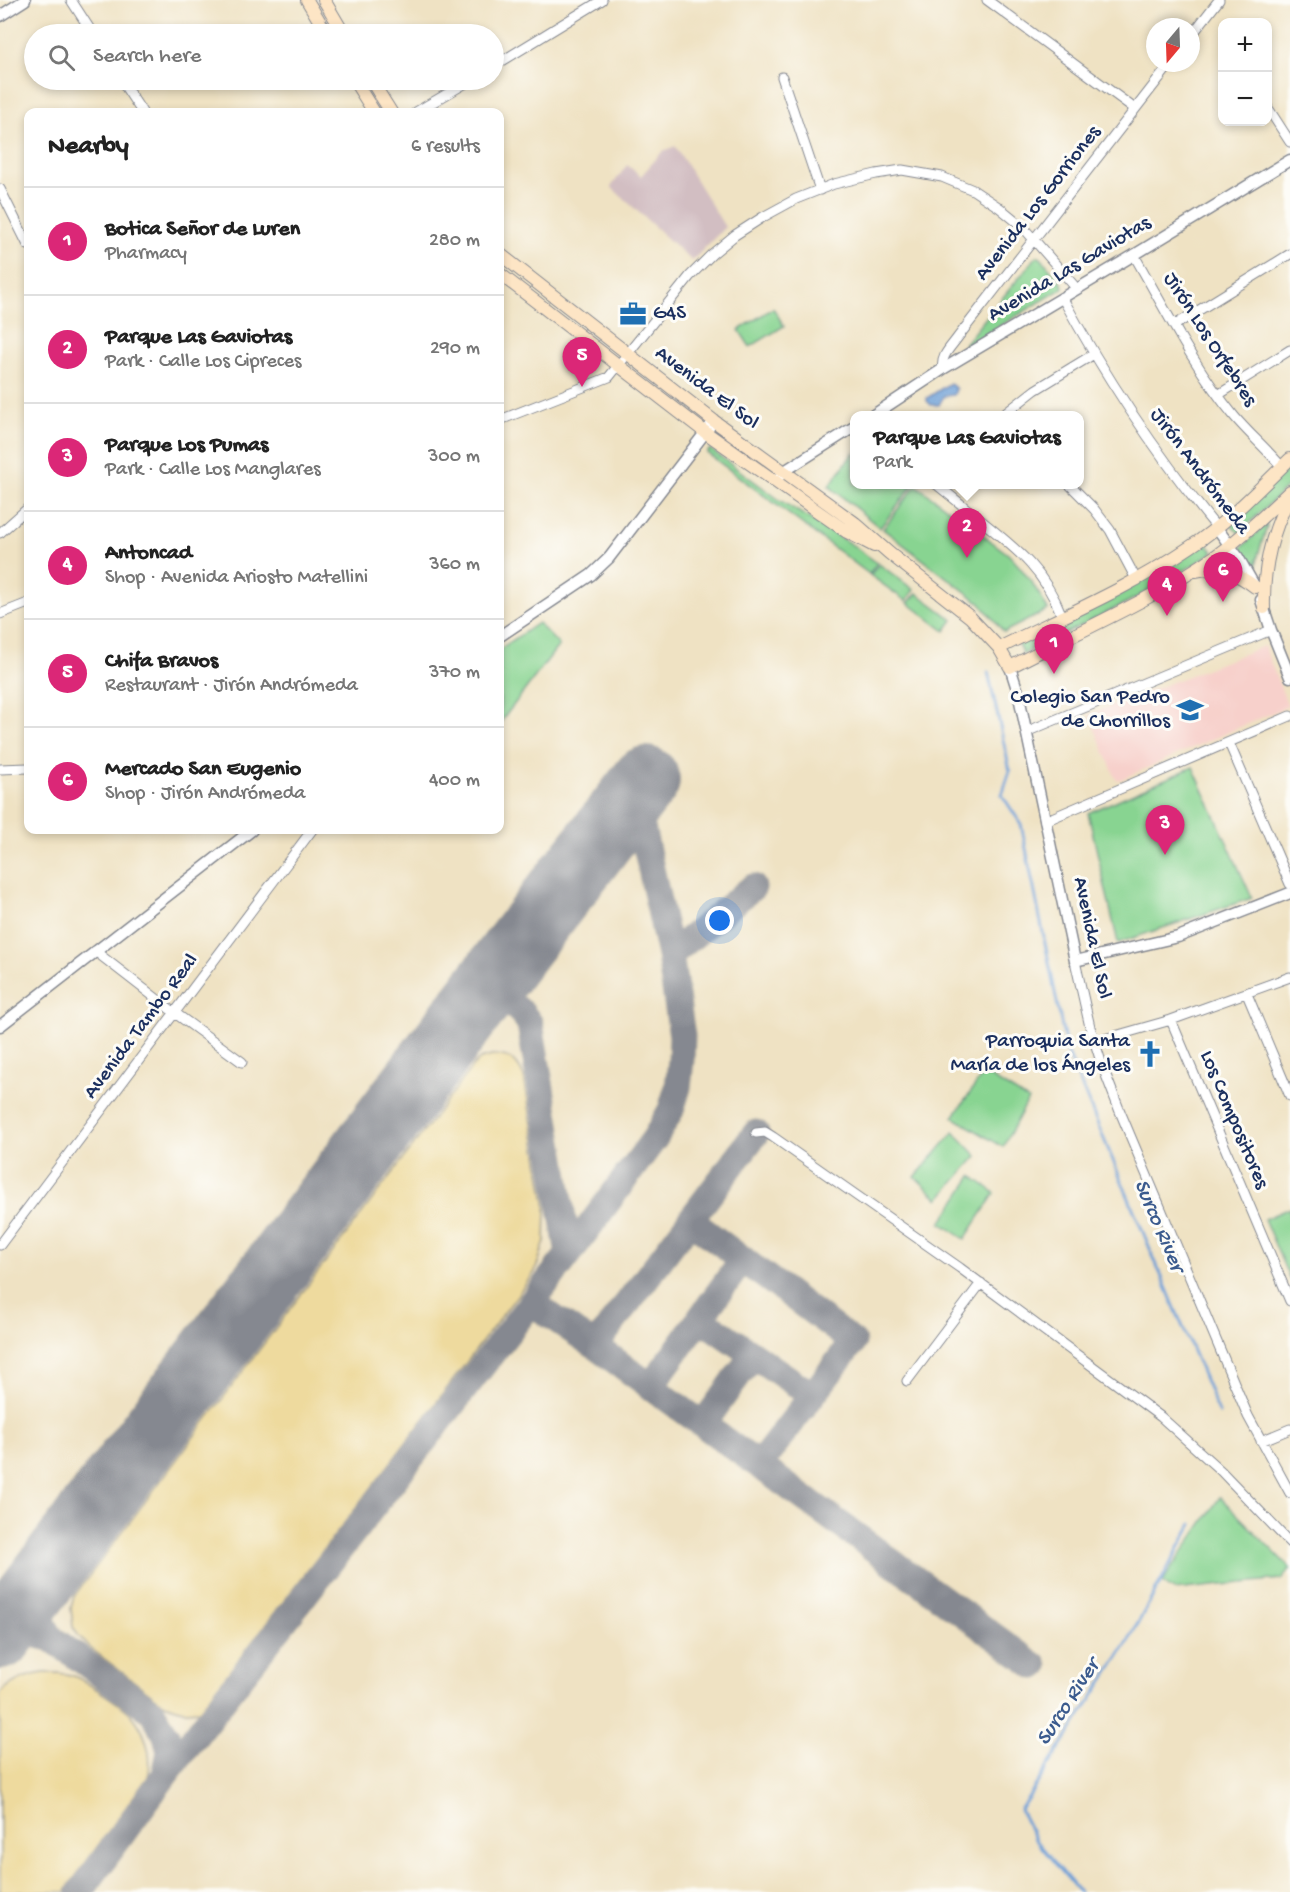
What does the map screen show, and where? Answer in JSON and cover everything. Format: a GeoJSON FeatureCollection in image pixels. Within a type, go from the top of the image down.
{"type":"FeatureCollection","features":[{"type":"Feature","properties":{"kind":"main road"},"geometry":{"type":"LineString","coordinates":[[306,0],[321,24]]}},
{"type":"Feature","properties":{"kind":"main road"},"geometry":{"type":"LineString","coordinates":[[325,1],[338,24]]}},
{"type":"Feature","properties":{"kind":"main road"},"geometry":{"type":"LineString","coordinates":[[360,90],[372,108]]}},
{"type":"Feature","properties":{"kind":"main road"},"geometry":{"type":"LineString","coordinates":[[377,90],[388,108]]}},
{"type":"Feature","properties":{"kind":"main road","name":"Avenida El Sol"},"geometry":{"type":"LineString","coordinates":[[504,257],[714,421],[847,532],[889,553],[951,600],[987,633],[1010,667]]}},
{"type":"Feature","properties":{"kind":"main road","name":"Avenida El Sol"},"geometry":{"type":"LineString","coordinates":[[504,276],[705,432],[779,477]]}},
{"type":"Feature","properties":{"kind":"main road"},"geometry":{"type":"LineString","coordinates":[[999,648],[1136,579],[1191,547],[1251,498],[1286,463]]}},
{"type":"Feature","properties":{"kind":"main road"},"geometry":{"type":"LineString","coordinates":[[1010,667],[1192,572],[1253,527],[1290,491]]}},
{"type":"Feature","properties":{"kind":"main road"},"geometry":{"type":"LineString","coordinates":[[1264,608],[1264,575],[1269,551],[1275,527],[1290,497]]}},
{"type":"Feature","properties":{"kind":"main road"},"geometry":{"type":"LineString","coordinates":[[1192,572],[1206,569],[1221,570],[1236,574],[1255,587]]}},
{"type":"Feature","properties":{"kind":"street"},"geometry":{"type":"LineString","coordinates":[[0,16],[25,0]]}},
{"type":"Feature","properties":{"kind":"street"},"geometry":{"type":"LineString","coordinates":[[71,0],[87,24]]}},
{"type":"Feature","properties":{"kind":"street"},"geometry":{"type":"LineString","coordinates":[[504,60],[602,0]]}},
{"type":"Feature","properties":{"kind":"street"},"geometry":{"type":"LineString","coordinates":[[987,0],[1135,109]]}},
{"type":"Feature","properties":{"kind":"street"},"geometry":{"type":"LineString","coordinates":[[1200,24],[1219,0]]}},
{"type":"Feature","properties":{"kind":"street","name":"Avenida Los Gorriones"},"geometry":{"type":"LineString","coordinates":[[943,369],[944,357],[1164,72]]}},
{"type":"Feature","properties":{"kind":"street"},"geometry":{"type":"LineString","coordinates":[[782,77],[820,190]]}},
{"type":"Feature","properties":{"kind":"street"},"geometry":{"type":"LineString","coordinates":[[128,90],[140,108]]}},
{"type":"Feature","properties":{"kind":"street"},"geometry":{"type":"LineString","coordinates":[[423,108],[454,90]]}},
{"type":"Feature","properties":{"kind":"street"},"geometry":{"type":"LineString","coordinates":[[1272,114],[1290,142]]}},
{"type":"Feature","properties":{"kind":"street","name":"Avenida Las Gaviotas"},"geometry":{"type":"LineString","coordinates":[[880,411],[943,369],[1290,160]]}},
{"type":"Feature","properties":{"kind":"street"},"geometry":{"type":"LineString","coordinates":[[504,418],[606,380],[690,276],[735,235],[763,216],[834,184],[875,170],[902,170],[942,177],[973,190],[1022,226],[1077,289]]}},
{"type":"Feature","properties":{"kind":"street"},"geometry":{"type":"LineString","coordinates":[[0,189],[24,236]]}},
{"type":"Feature","properties":{"kind":"street"},"geometry":{"type":"LineString","coordinates":[[1175,325],[1290,254]]}},
{"type":"Feature","properties":{"kind":"street","name":"Jirón Los Orfebres"},"geometry":{"type":"LineString","coordinates":[[1134,255],[1175,325],[1234,416],[1286,463]]}},
{"type":"Feature","properties":{"kind":"street","name":"Jirón Andrómeda"},"geometry":{"type":"LineString","coordinates":[[1062,297],[1094,354],[1152,444],[1217,528],[1255,587],[1290,677]]}},
{"type":"Feature","properties":{"kind":"street"},"geometry":{"type":"LineString","coordinates":[[1218,394],[1290,350]]}},
{"type":"Feature","properties":{"kind":"street"},"geometry":{"type":"LineString","coordinates":[[1008,411],[1035,390],[1094,354]]}},
{"type":"Feature","properties":{"kind":"street"},"geometry":{"type":"LineString","coordinates":[[504,633],[591,575],[609,558],[714,421]]}},
{"type":"Feature","properties":{"kind":"street"},"geometry":{"type":"LineString","coordinates":[[779,477],[850,430]]}},
{"type":"Feature","properties":{"kind":"street"},"geometry":{"type":"LineString","coordinates":[[946,489],[1026,558],[1044,582],[1062,616]]}},
{"type":"Feature","properties":{"kind":"street"},"geometry":{"type":"LineString","coordinates":[[1074,489],[1110,530],[1136,579]]}},
{"type":"Feature","properties":{"kind":"street"},"geometry":{"type":"LineString","coordinates":[[0,533],[24,512]]}},
{"type":"Feature","properties":{"kind":"street"},"geometry":{"type":"LineString","coordinates":[[0,614],[24,605]]}},
{"type":"Feature","properties":{"kind":"street"},"geometry":{"type":"LineString","coordinates":[[1026,732],[1271,630]]}},
{"type":"Feature","properties":{"kind":"street","name":"Avenida El Sol"},"geometry":{"type":"LineString","coordinates":[[1010,667],[1018,692],[1094,1042],[1156,1198],[1248,1416],[1290,1493]]}},
{"type":"Feature","properties":{"kind":"street"},"geometry":{"type":"LineString","coordinates":[[1045,821],[1290,716]]}},
{"type":"Feature","properties":{"kind":"street"},"geometry":{"type":"LineString","coordinates":[[1229,743],[1290,884]]}},
{"type":"Feature","properties":{"kind":"street"},"geometry":{"type":"LineString","coordinates":[[0,769],[24,768]]}},
{"type":"Feature","properties":{"kind":"street"},"geometry":{"type":"LineString","coordinates":[[0,1026],[247,834]]}},
{"type":"Feature","properties":{"kind":"street","name":"Avenida Tambo Real"},"geometry":{"type":"LineString","coordinates":[[0,1245],[309,834]]}},
{"type":"Feature","properties":{"kind":"street"},"geometry":{"type":"LineString","coordinates":[[1075,961],[1178,937],[1290,893]]}},
{"type":"Feature","properties":{"kind":"street"},"geometry":{"type":"LineString","coordinates":[[95,951],[242,1062]]}},
{"type":"Feature","properties":{"kind":"street"},"geometry":{"type":"LineString","coordinates":[[1094,1042],[1171,1020],[1290,977]]}},
{"type":"Feature","properties":{"kind":"street"},"geometry":{"type":"LineString","coordinates":[[1247,994],[1290,1096]]}},
{"type":"Feature","properties":{"kind":"street","name":"Los Compositores"},"geometry":{"type":"LineString","coordinates":[[1171,1020],[1290,1301]]}},
{"type":"Feature","properties":{"kind":"street"},"geometry":{"type":"LineString","coordinates":[[756,1133],[765,1132],[773,1137],[981,1283],[1161,1417],[1221,1471],[1290,1543]]}},
{"type":"Feature","properties":{"kind":"street"},"geometry":{"type":"LineString","coordinates":[[907,1380],[981,1283]]}},
{"type":"Feature","properties":{"kind":"street"},"geometry":{"type":"LineString","coordinates":[[1261,1441],[1290,1429]]}},
{"type":"Feature","properties":{"kind":"shaded area"},"geometry":{"type":"Polygon","coordinates":[[[675,146],[725,227],[692,261],[611,187],[627,165],[641,176],[662,152],[675,146]]]}},
{"type":"Feature","properties":{"kind":"shaded area","name":"Colegio San Pedro de Chorrillos"},"geometry":{"type":"Polygon","coordinates":[[[1264,646],[1288,706],[1117,781],[1089,715],[1264,646]]]}},
{"type":"Feature","properties":{"kind":"green space"},"geometry":{"type":"Polygon","coordinates":[[[1037,256],[1062,283],[1063,287],[965,347],[965,343],[1037,256]]]}},
{"type":"Feature","properties":{"kind":"green space"},"geometry":{"type":"Polygon","coordinates":[[[773,308],[784,326],[750,347],[739,330],[773,308]]]}},
{"type":"Feature","properties":{"kind":"green space"},"geometry":{"type":"Polygon","coordinates":[[[710,449],[781,501],[854,546],[877,563],[869,574],[707,453],[710,449]]]}},
{"type":"Feature","properties":{"kind":"green space"},"geometry":{"type":"Polygon","coordinates":[[[850,457],[850,489],[910,489],[880,528],[829,486],[850,457]]]}},
{"type":"Feature","properties":{"kind":"green space"},"geometry":{"type":"Polygon","coordinates":[[[1290,466],[1290,484],[1239,533],[1230,523],[1290,466]]]}},
{"type":"Feature","properties":{"kind":"green space"},"geometry":{"type":"Polygon","coordinates":[[[913,489],[921,489],[1008,554],[1031,581],[1048,610],[1004,632],[980,603],[883,529],[913,489]]]}},
{"type":"Feature","properties":{"kind":"green space"},"geometry":{"type":"Polygon","coordinates":[[[1265,525],[1267,526],[1258,555],[1255,579],[1253,579],[1241,548],[1265,525]]]}},
{"type":"Feature","properties":{"kind":"green space"},"geometry":{"type":"Polygon","coordinates":[[[1206,542],[1213,552],[1191,567],[1120,606],[1023,654],[1018,644],[1206,542]]]}},
{"type":"Feature","properties":{"kind":"green space"},"geometry":{"type":"Polygon","coordinates":[[[879,564],[914,590],[906,601],[870,575],[879,564]]]}},
{"type":"Feature","properties":{"kind":"green space"},"geometry":{"type":"Polygon","coordinates":[[[917,593],[953,620],[945,631],[908,603],[917,593]]]}},
{"type":"Feature","properties":{"kind":"green space"},"geometry":{"type":"Polygon","coordinates":[[[538,623],[559,645],[504,718],[504,646],[538,623]]]}},
{"type":"Feature","properties":{"kind":"green space"},"geometry":{"type":"Polygon","coordinates":[[[1193,767],[1252,898],[1118,943],[1088,813],[1193,767]]]}},
{"type":"Feature","properties":{"kind":"green space"},"geometry":{"type":"Polygon","coordinates":[[[984,1073],[1028,1100],[1003,1147],[953,1117],[984,1073]]]}},
{"type":"Feature","properties":{"kind":"green space"},"geometry":{"type":"Polygon","coordinates":[[[954,1132],[977,1156],[939,1199],[915,1177],[954,1132]]]}},
{"type":"Feature","properties":{"kind":"green space"},"geometry":{"type":"Polygon","coordinates":[[[972,1176],[995,1193],[965,1239],[941,1223],[972,1176]]]}},
{"type":"Feature","properties":{"kind":"green space"},"geometry":{"type":"Polygon","coordinates":[[[1290,1208],[1290,1280],[1264,1219],[1290,1208]]]}},
{"type":"Feature","properties":{"kind":"green space"},"geometry":{"type":"Polygon","coordinates":[[[1220,1497],[1290,1570],[1281,1579],[1174,1590],[1162,1582],[1220,1497]]]}},
{"type":"Feature","properties":{"kind":"sand"},"geometry":{"type":"Polygon","coordinates":[[[496,1055],[514,1061],[524,1077],[546,1208],[545,1241],[535,1272],[207,1705],[199,1710],[186,1711],[164,1704],[89,1647],[78,1635],[73,1627],[71,1608],[74,1596],[472,1067],[480,1059],[496,1055]]]}},
{"type":"Feature","properties":{"kind":"sand"},"geometry":{"type":"Polygon","coordinates":[[[44,1673],[72,1675],[131,1714],[146,1742],[149,1752],[149,1773],[141,1793],[65,1892],[0,1892],[0,1693],[20,1679],[44,1673]]]}},
{"type":"Feature","properties":{"kind":"water"},"geometry":{"type":"Polygon","coordinates":[[[950,383],[956,389],[954,395],[944,396],[939,405],[931,405],[927,401],[927,398],[950,383]]]}},
{"type":"Feature","properties":{"kind":"waterway","name":"Surco River"},"geometry":{"type":"LineString","coordinates":[[988,672],[1010,771],[1002,795],[1021,824],[1065,1042]]}},
{"type":"Feature","properties":{"kind":"waterway","name":"Surco River"},"geometry":{"type":"LineString","coordinates":[[1067,1051],[1219,1413]]}},
{"type":"Feature","properties":{"kind":"waterway","name":"Surco River"},"geometry":{"type":"LineString","coordinates":[[1079,1892],[1035,1839],[1020,1810],[1126,1645],[1192,1524]]}},
{"type":"Feature","properties":{"kind":"taxiway"},"geometry":{"type":"LineString","coordinates":[[80,1892],[165,1775],[569,1254],[655,1138],[671,1110],[678,1087],[682,1036],[670,955],[635,796]]}},
{"type":"Feature","properties":{"kind":"taxiway"},"geometry":{"type":"LineString","coordinates":[[670,955],[753,887]]}},
{"type":"Feature","properties":{"kind":"taxiway"},"geometry":{"type":"LineString","coordinates":[[473,1007],[491,1002],[506,1002],[518,1010],[530,1024],[569,1254]]}},
{"type":"Feature","properties":{"kind":"taxiway"},"geometry":{"type":"LineString","coordinates":[[595,1346],[756,1133]]}},
{"type":"Feature","properties":{"kind":"taxiway"},"geometry":{"type":"LineString","coordinates":[[690,1220],[853,1342],[759,1465]]}},
{"type":"Feature","properties":{"kind":"taxiway"},"geometry":{"type":"LineString","coordinates":[[651,1386],[743,1259]]}},
{"type":"Feature","properties":{"kind":"taxiway"},"geometry":{"type":"LineString","coordinates":[[532,1303],[595,1346],[1035,1666]]}},
{"type":"Feature","properties":{"kind":"taxiway"},"geometry":{"type":"LineString","coordinates":[[701,1319],[812,1395]]}},
{"type":"Feature","properties":{"kind":"taxiway"},"geometry":{"type":"LineString","coordinates":[[703,1424],[753,1355]]}},
{"type":"Feature","properties":{"kind":"taxiway"},"geometry":{"type":"LineString","coordinates":[[44,1577],[39,1609],[42,1622],[51,1638]]}},
{"type":"Feature","properties":{"kind":"taxiway"},"geometry":{"type":"LineString","coordinates":[[0,1638],[28,1633],[51,1638],[152,1711],[166,1735],[170,1752],[165,1775]]}},
{"type":"Feature","properties":{"kind":"runway"},"geometry":{"type":"LineString","coordinates":[[0,1636],[518,946],[646,780]]}},
{"type":"Feature","properties":{"kind":"place","name":"G4S"},"geometry":{"type":"Point","coordinates":[633,314]}},
{"type":"Feature","properties":{"kind":"place","name":"Chifa Bravos"},"geometry":{"type":"Point","coordinates":[582,387]}},
{"type":"Feature","properties":{"kind":"place","name":"Parque Las Gaviotas"},"geometry":{"type":"Point","coordinates":[967,558]}},
{"type":"Feature","properties":{"kind":"place","name":"Mercado San Eugenio"},"geometry":{"type":"Point","coordinates":[1223,602]}},
{"type":"Feature","properties":{"kind":"place","name":"Antoncad"},"geometry":{"type":"Point","coordinates":[1167,616]}},
{"type":"Feature","properties":{"kind":"place","name":"Botica Señor de Luren"},"geometry":{"type":"Point","coordinates":[1054,674]}},
{"type":"Feature","properties":{"kind":"place","name":"Colegio San Pedro de Chorrillos"},"geometry":{"type":"Point","coordinates":[1190,710]}},
{"type":"Feature","properties":{"kind":"place","name":"Parque Los Pumas"},"geometry":{"type":"Point","coordinates":[1165,855]}},
{"type":"Feature","properties":{"kind":"place","name":"Parroquia Santa María de los Ángeles"},"geometry":{"type":"Point","coordinates":[1150,1054]}}]}
